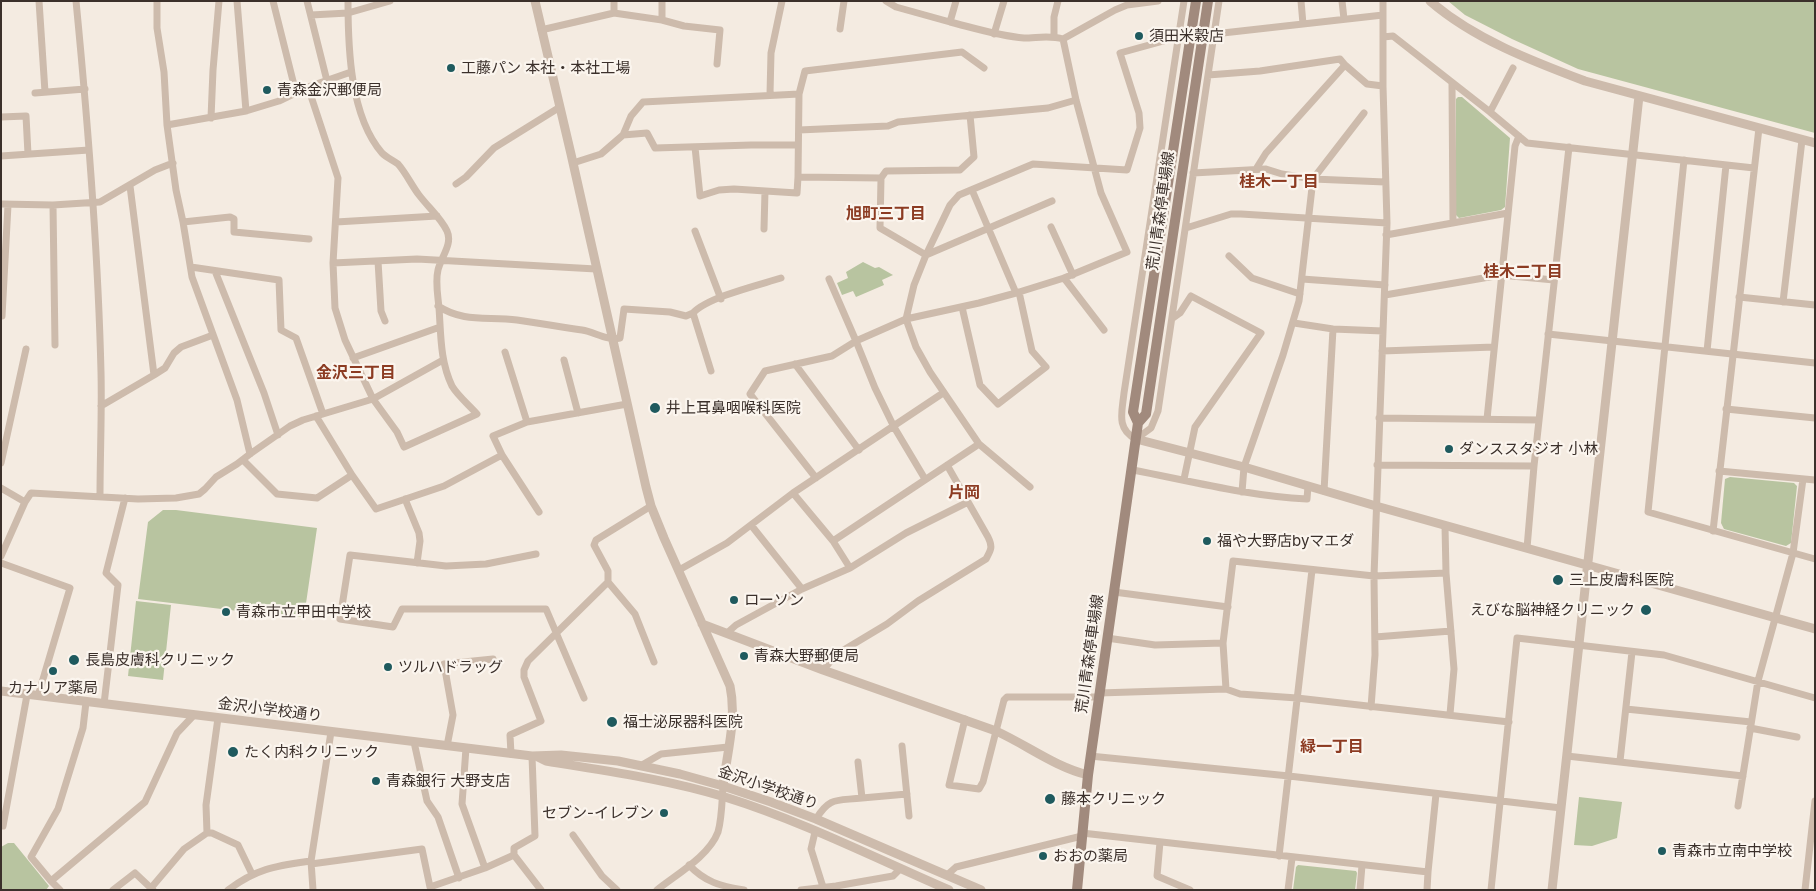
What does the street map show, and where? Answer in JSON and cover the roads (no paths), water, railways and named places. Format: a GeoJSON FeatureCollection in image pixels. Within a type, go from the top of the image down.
{"type":"FeatureCollection","features":[{"type":"Feature","properties":{"kind":"main road","name":"荒川青森停車場線"},"geometry":{"type":"LineString","coordinates":[[1077,890],[1090,756],[1138,424],[1133,412],[1196,1]]}},
{"type":"Feature","properties":{"kind":"main road","name":"荒川青森停車場線"},"geometry":{"type":"LineString","coordinates":[[1138,424],[1146,414],[1208,1]]}},
{"type":"Feature","properties":{"kind":"street"},"geometry":{"type":"LineString","coordinates":[[39,1],[45,92]]}},
{"type":"Feature","properties":{"kind":"street"},"geometry":{"type":"LineString","coordinates":[[76,1],[85,89],[98,280],[101,406],[100,497]]}},
{"type":"Feature","properties":{"kind":"street"},"geometry":{"type":"LineString","coordinates":[[77,11],[81,1]]}},
{"type":"Feature","properties":{"kind":"street"},"geometry":{"type":"LineString","coordinates":[[157,1],[157,28],[164,72],[176,190],[192,277],[237,400],[250,454]]}},
{"type":"Feature","properties":{"kind":"street"},"geometry":{"type":"LineString","coordinates":[[211,118],[219,1]]}},
{"type":"Feature","properties":{"kind":"street"},"geometry":{"type":"LineString","coordinates":[[236,1],[246,112]]}},
{"type":"Feature","properties":{"kind":"street"},"geometry":{"type":"LineString","coordinates":[[273,1],[296,93]]}},
{"type":"Feature","properties":{"kind":"street"},"geometry":{"type":"LineString","coordinates":[[307,1],[328,80]]}},
{"type":"Feature","properties":{"kind":"street"},"geometry":{"type":"LineString","coordinates":[[308,87],[338,178],[333,263],[335,308],[345,340],[373,399],[397,432],[404,447],[477,414],[452,386],[443,360],[437,273],[440,261],[449,242],[447,231],[398,165],[384,154],[370,137],[358,104],[352,72],[348,44],[348,1]]}},
{"type":"Feature","properties":{"kind":"street"},"geometry":{"type":"LineString","coordinates":[[311,15],[348,13],[390,1]]}},
{"type":"Feature","properties":{"kind":"street"},"geometry":{"type":"LineString","coordinates":[[535,1],[651,506],[730,686],[732,699],[732,724],[716,836],[703,855],[657,890]]}},
{"type":"Feature","properties":{"kind":"street"},"geometry":{"type":"LineString","coordinates":[[614,1],[614,13]]}},
{"type":"Feature","properties":{"kind":"street"},"geometry":{"type":"LineString","coordinates":[[662,1],[662,20]]}},
{"type":"Feature","properties":{"kind":"street"},"geometry":{"type":"LineString","coordinates":[[770,94],[771,53],[782,1]]}},
{"type":"Feature","properties":{"kind":"street"},"geometry":{"type":"LineString","coordinates":[[840,29],[844,1]]}},
{"type":"Feature","properties":{"kind":"street"},"geometry":{"type":"LineString","coordinates":[[886,1],[896,7],[994,34],[1023,38],[1054,37],[1063,39],[1121,8],[1158,1]]}},
{"type":"Feature","properties":{"kind":"street"},"geometry":{"type":"LineString","coordinates":[[950,22],[956,1]]}},
{"type":"Feature","properties":{"kind":"street"},"geometry":{"type":"LineString","coordinates":[[994,34],[1004,1]]}},
{"type":"Feature","properties":{"kind":"street"},"geometry":{"type":"LineString","coordinates":[[1054,37],[1054,17],[1058,1]]}},
{"type":"Feature","properties":{"kind":"street"},"geometry":{"type":"LineString","coordinates":[[1184,1],[1124,393],[1123,428],[1129,435],[1136,439],[1189,451],[1445,526],[1815,629]]}},
{"type":"Feature","properties":{"kind":"street"},"geometry":{"type":"LineString","coordinates":[[1136,439],[1151,428],[1158,412],[1219,1]]}},
{"type":"Feature","properties":{"kind":"street"},"geometry":{"type":"LineString","coordinates":[[1300,1],[1303,24]]}},
{"type":"Feature","properties":{"kind":"street"},"geometry":{"type":"LineString","coordinates":[[1342,1],[1344,19]]}},
{"type":"Feature","properties":{"kind":"street"},"geometry":{"type":"LineString","coordinates":[[1371,707],[1376,655],[1374,576],[1387,223],[1382,36],[1383,1]]}},
{"type":"Feature","properties":{"kind":"street"},"geometry":{"type":"LineString","coordinates":[[1430,1],[1458,22],[1520,54],[1585,81],[1815,143]]}},
{"type":"Feature","properties":{"kind":"street"},"geometry":{"type":"LineString","coordinates":[[541,30],[614,13],[662,20],[684,26],[720,30],[717,64]]}},
{"type":"Feature","properties":{"kind":"street"},"geometry":{"type":"LineString","coordinates":[[1214,34],[1383,15]]}},
{"type":"Feature","properties":{"kind":"street"},"geometry":{"type":"LineString","coordinates":[[1030,487],[979,444],[943,393],[916,347],[906,319],[914,285],[950,205],[959,195],[1033,164],[1127,170],[1140,128],[1138,113],[1120,53],[1178,36]]}},
{"type":"Feature","properties":{"kind":"street"},"geometry":{"type":"LineString","coordinates":[[1382,36],[1393,36],[1527,143],[1754,168]]}},
{"type":"Feature","properties":{"kind":"street"},"geometry":{"type":"LineString","coordinates":[[816,478],[750,394],[765,372],[832,356],[856,341],[906,319],[962,307],[1064,278],[1127,252],[1101,193],[1076,100],[1063,39]]}},
{"type":"Feature","properties":{"kind":"street"},"geometry":{"type":"LineString","coordinates":[[695,147],[700,196],[719,190],[797,193],[798,94],[805,71],[962,52],[984,68]]}},
{"type":"Feature","properties":{"kind":"street"},"geometry":{"type":"LineString","coordinates":[[1208,74],[1260,71],[1340,60],[1367,84],[1383,86]]}},
{"type":"Feature","properties":{"kind":"street"},"geometry":{"type":"LineString","coordinates":[[1256,169],[1266,153],[1345,65]]}},
{"type":"Feature","properties":{"kind":"street"},"geometry":{"type":"LineString","coordinates":[[1490,112],[1513,68]]}},
{"type":"Feature","properties":{"kind":"street"},"geometry":{"type":"LineString","coordinates":[[168,125],[246,112],[279,101],[308,87],[352,72]]}},
{"type":"Feature","properties":{"kind":"street"},"geometry":{"type":"LineString","coordinates":[[1452,84],[1453,222]]}},
{"type":"Feature","properties":{"kind":"street"},"geometry":{"type":"LineString","coordinates":[[35,93],[85,89]]}},
{"type":"Feature","properties":{"kind":"street"},"geometry":{"type":"LineString","coordinates":[[573,163],[601,154],[623,135],[631,116],[643,102],[798,94]]}},
{"type":"Feature","properties":{"kind":"street"},"geometry":{"type":"LineString","coordinates":[[1552,890],[1638,96]]}},
{"type":"Feature","properties":{"kind":"street"},"geometry":{"type":"LineString","coordinates":[[799,130],[888,126],[898,122],[1048,108],[1076,100]]}},
{"type":"Feature","properties":{"kind":"street"},"geometry":{"type":"LineString","coordinates":[[456,184],[466,178],[494,148],[560,107]]}},
{"type":"Feature","properties":{"kind":"street"},"geometry":{"type":"LineString","coordinates":[[1242,492],[1244,467],[1294,322],[1302,279],[1313,179],[1364,112]]}},
{"type":"Feature","properties":{"kind":"street"},"geometry":{"type":"LineString","coordinates":[[926,255],[880,228],[881,178],[886,171],[960,170],[974,157],[970,115]]}},
{"type":"Feature","properties":{"kind":"street"},"geometry":{"type":"LineString","coordinates":[[1,117],[26,116],[28,154]]}},
{"type":"Feature","properties":{"kind":"street"},"geometry":{"type":"LineString","coordinates":[[1712,531],[1759,128]]}},
{"type":"Feature","properties":{"kind":"street"},"geometry":{"type":"LineString","coordinates":[[623,135],[647,133],[655,148],[798,145]]}},
{"type":"Feature","properties":{"kind":"street"},"geometry":{"type":"LineString","coordinates":[[1487,419],[1515,146],[1519,136]]}},
{"type":"Feature","properties":{"kind":"street"},"geometry":{"type":"LineString","coordinates":[[1783,302],[1802,140]]}},
{"type":"Feature","properties":{"kind":"street"},"geometry":{"type":"LineString","coordinates":[[1527,548],[1538,420],[1569,147]]}},
{"type":"Feature","properties":{"kind":"street"},"geometry":{"type":"LineString","coordinates":[[1,156],[89,150]]}},
{"type":"Feature","properties":{"kind":"street"},"geometry":{"type":"LineString","coordinates":[[1684,160],[1648,512],[1815,559]]}},
{"type":"Feature","properties":{"kind":"street"},"geometry":{"type":"LineString","coordinates":[[2,316],[5,205],[53,205],[100,202],[155,170],[173,162]]}},
{"type":"Feature","properties":{"kind":"street"},"geometry":{"type":"LineString","coordinates":[[1707,351],[1726,165]]}},
{"type":"Feature","properties":{"kind":"street"},"geometry":{"type":"LineString","coordinates":[[1193,173],[1266,168],[1282,174],[1313,179],[1386,182]]}},
{"type":"Feature","properties":{"kind":"street"},"geometry":{"type":"LineString","coordinates":[[798,177],[881,178]]}},
{"type":"Feature","properties":{"kind":"street"},"geometry":{"type":"LineString","coordinates":[[130,186],[154,376]]}},
{"type":"Feature","properties":{"kind":"street"},"geometry":{"type":"LineString","coordinates":[[962,307],[980,385],[998,404],[1046,367],[1032,351],[1017,292],[972,190]]}},
{"type":"Feature","properties":{"kind":"street"},"geometry":{"type":"LineString","coordinates":[[764,229],[765,191]]}},
{"type":"Feature","properties":{"kind":"street"},"geometry":{"type":"LineString","coordinates":[[926,255],[1052,201]]}},
{"type":"Feature","properties":{"kind":"street"},"geometry":{"type":"LineString","coordinates":[[53,205],[55,345]]}},
{"type":"Feature","properties":{"kind":"street"},"geometry":{"type":"LineString","coordinates":[[1386,235],[1508,213]]}},
{"type":"Feature","properties":{"kind":"street"},"geometry":{"type":"LineString","coordinates":[[1186,228],[1231,214],[1387,223]]}},
{"type":"Feature","properties":{"kind":"street"},"geometry":{"type":"LineString","coordinates":[[336,222],[437,216]]}},
{"type":"Feature","properties":{"kind":"street"},"geometry":{"type":"LineString","coordinates":[[183,222],[230,217],[234,219],[234,232],[309,239]]}},
{"type":"Feature","properties":{"kind":"street"},"geometry":{"type":"LineString","coordinates":[[1051,227],[1073,275]]}},
{"type":"Feature","properties":{"kind":"street"},"geometry":{"type":"LineString","coordinates":[[695,231],[721,299]]}},
{"type":"Feature","properties":{"kind":"street"},"geometry":{"type":"LineString","coordinates":[[1229,256],[1252,278],[1300,294]]}},
{"type":"Feature","properties":{"kind":"street"},"geometry":{"type":"LineString","coordinates":[[333,263],[417,259],[596,269]]}},
{"type":"Feature","properties":{"kind":"street"},"geometry":{"type":"LineString","coordinates":[[378,261],[381,311],[385,320]]}},
{"type":"Feature","properties":{"kind":"street"},"geometry":{"type":"LineString","coordinates":[[191,268],[279,280],[280,330],[296,338],[319,415],[352,475],[376,508],[444,486],[502,455],[504,458]]}},
{"type":"Feature","properties":{"kind":"street"},"geometry":{"type":"LineString","coordinates":[[215,271],[264,393],[278,435]]}},
{"type":"Feature","properties":{"kind":"street"},"geometry":{"type":"LineString","coordinates":[[1384,295],[1501,275],[1554,280]]}},
{"type":"Feature","properties":{"kind":"street"},"geometry":{"type":"LineString","coordinates":[[438,306],[450,314],[462,317],[515,320],[587,331],[613,340],[620,338],[624,309],[670,312],[686,316],[698,308],[781,278]]}},
{"type":"Feature","properties":{"kind":"street"},"geometry":{"type":"LineString","coordinates":[[1064,278],[1104,330]]}},
{"type":"Feature","properties":{"kind":"street"},"geometry":{"type":"LineString","coordinates":[[829,279],[875,388],[894,427],[925,479]]}},
{"type":"Feature","properties":{"kind":"street"},"geometry":{"type":"LineString","coordinates":[[1302,279],[1385,284]]}},
{"type":"Feature","properties":{"kind":"street"},"geometry":{"type":"LineString","coordinates":[[1173,318],[1180,313],[1191,296],[1261,333],[1195,427],[1184,479]]}},
{"type":"Feature","properties":{"kind":"street"},"geometry":{"type":"LineString","coordinates":[[1739,297],[1815,305]]}},
{"type":"Feature","properties":{"kind":"street"},"geometry":{"type":"LineString","coordinates":[[692,313],[711,371]]}},
{"type":"Feature","properties":{"kind":"street"},"geometry":{"type":"LineString","coordinates":[[1294,322],[1333,329],[1383,331]]}},
{"type":"Feature","properties":{"kind":"street"},"geometry":{"type":"LineString","coordinates":[[353,358],[440,327]]}},
{"type":"Feature","properties":{"kind":"street"},"geometry":{"type":"LineString","coordinates":[[1324,491],[1333,329]]}},
{"type":"Feature","properties":{"kind":"street"},"geometry":{"type":"LineString","coordinates":[[1548,334],[1815,363]]}},
{"type":"Feature","properties":{"kind":"street"},"geometry":{"type":"LineString","coordinates":[[101,406],[165,368],[174,352],[181,347],[213,335]]}},
{"type":"Feature","properties":{"kind":"street"},"geometry":{"type":"LineString","coordinates":[[1382,350],[1494,347]]}},
{"type":"Feature","properties":{"kind":"street"},"geometry":{"type":"LineString","coordinates":[[1,463],[26,349]]}},
{"type":"Feature","properties":{"kind":"street"},"geometry":{"type":"LineString","coordinates":[[505,352],[527,422]]}},
{"type":"Feature","properties":{"kind":"street"},"geometry":{"type":"LineString","coordinates":[[1,556],[3,546],[31,493],[125,498],[176,498],[199,494],[216,477],[303,420],[373,399],[443,360]]}},
{"type":"Feature","properties":{"kind":"street"},"geometry":{"type":"LineString","coordinates":[[564,360],[578,413]]}},
{"type":"Feature","properties":{"kind":"street"},"geometry":{"type":"LineString","coordinates":[[795,364],[859,450]]}},
{"type":"Feature","properties":{"kind":"street"},"geometry":{"type":"LineString","coordinates":[[679,570],[727,543],[816,478],[943,393]]}},
{"type":"Feature","properties":{"kind":"street"},"geometry":{"type":"LineString","coordinates":[[540,512],[504,458],[493,436],[527,422],[627,404]]}},
{"type":"Feature","properties":{"kind":"street"},"geometry":{"type":"LineString","coordinates":[[1726,409],[1815,418]]}},
{"type":"Feature","properties":{"kind":"street"},"geometry":{"type":"LineString","coordinates":[[1379,418],[1538,420]]}},
{"type":"Feature","properties":{"kind":"street"},"geometry":{"type":"LineString","coordinates":[[833,542],[979,444]]}},
{"type":"Feature","properties":{"kind":"street"},"geometry":{"type":"LineString","coordinates":[[243,460],[277,494],[317,498],[352,475]]}},
{"type":"Feature","properties":{"kind":"street"},"geometry":{"type":"LineString","coordinates":[[823,670],[837,654],[887,624],[918,601],[986,559],[992,550],[992,545],[947,465]]}},
{"type":"Feature","properties":{"kind":"street"},"geometry":{"type":"LineString","coordinates":[[1377,465],[1534,466]]}},
{"type":"Feature","properties":{"kind":"street"},"geometry":{"type":"LineString","coordinates":[[1132,470],[1279,498],[1307,499],[1308,486]]}},
{"type":"Feature","properties":{"kind":"street"},"geometry":{"type":"LineString","coordinates":[[1719,470],[1815,480]]}},
{"type":"Feature","properties":{"kind":"street"},"geometry":{"type":"LineString","coordinates":[[1738,806],[1758,681],[1793,553],[1803,478]]}},
{"type":"Feature","properties":{"kind":"street"},"geometry":{"type":"LineString","coordinates":[[1,488],[25,502]]}},
{"type":"Feature","properties":{"kind":"street"},"geometry":{"type":"LineString","coordinates":[[793,494],[833,542],[850,568]]}},
{"type":"Feature","properties":{"kind":"street"},"geometry":{"type":"LineString","coordinates":[[104,704],[118,585],[106,574],[125,498]]}},
{"type":"Feature","properties":{"kind":"street"},"geometry":{"type":"LineString","coordinates":[[406,499],[419,533],[420,542],[417,563]]}},
{"type":"Feature","properties":{"kind":"street"},"geometry":{"type":"LineString","coordinates":[[727,633],[736,625],[802,588],[850,568],[906,534],[968,502]]}},
{"type":"Feature","properties":{"kind":"street"},"geometry":{"type":"LineString","coordinates":[[651,506],[596,540],[594,545],[608,571],[608,582],[635,614],[654,662]]}},
{"type":"Feature","properties":{"kind":"street"},"geometry":{"type":"LineString","coordinates":[[751,525],[802,588]]}},
{"type":"Feature","properties":{"kind":"street"},"geometry":{"type":"LineString","coordinates":[[1445,526],[1446,573],[1454,669],[1450,714]]}},
{"type":"Feature","properties":{"kind":"street"},"geometry":{"type":"LineString","coordinates":[[536,554],[486,564],[446,566],[350,555],[340,619],[393,627],[402,609],[546,609],[584,698]]}},
{"type":"Feature","properties":{"kind":"street"},"geometry":{"type":"LineString","coordinates":[[1226,689],[1224,643],[1233,561],[1374,576],[1446,573]]}},
{"type":"Feature","properties":{"kind":"street"},"geometry":{"type":"LineString","coordinates":[[1,563],[70,588],[38,696]]}},
{"type":"Feature","properties":{"kind":"street"},"geometry":{"type":"LineString","coordinates":[[1279,856],[1312,570]]}},
{"type":"Feature","properties":{"kind":"street"},"geometry":{"type":"LineString","coordinates":[[511,754],[510,735],[541,721],[524,677],[524,670],[528,661],[608,582]]}},
{"type":"Feature","properties":{"kind":"street"},"geometry":{"type":"LineString","coordinates":[[1114,592],[1228,607]]}},
{"type":"Feature","properties":{"kind":"street"},"geometry":{"type":"LineString","coordinates":[[702,624],[823,670],[996,731],[1022,743],[1072,772],[1088,775]]}},
{"type":"Feature","properties":{"kind":"street"},"geometry":{"type":"LineString","coordinates":[[1375,637],[1451,630]]}},
{"type":"Feature","properties":{"kind":"street"},"geometry":{"type":"LineString","coordinates":[[1107,638],[1155,645],[1224,643]]}},
{"type":"Feature","properties":{"kind":"street"},"geometry":{"type":"LineString","coordinates":[[1491,890],[1517,638],[1664,655],[1815,698]]}},
{"type":"Feature","properties":{"kind":"street"},"geometry":{"type":"LineString","coordinates":[[1620,761],[1632,652]]}},
{"type":"Feature","properties":{"kind":"street"},"geometry":{"type":"LineString","coordinates":[[446,746],[452,715],[444,664],[493,659]]}},
{"type":"Feature","properties":{"kind":"street"},"geometry":{"type":"LineString","coordinates":[[965,719],[949,784],[979,789],[983,782],[1004,700],[1007,697],[1226,689],[1240,694],[1297,698],[1509,722]]}},
{"type":"Feature","properties":{"kind":"street","name":"金沢小学校通り"},"geometry":{"type":"LineString","coordinates":[[1,692],[511,754],[570,756],[642,765],[723,786],[771,802],[816,819],[981,890]]}},
{"type":"Feature","properties":{"kind":"street"},"geometry":{"type":"LineString","coordinates":[[3,826],[27,695]]}},
{"type":"Feature","properties":{"kind":"street"},"geometry":{"type":"LineString","coordinates":[[60,890],[30,857],[58,809],[83,728],[86,702]]}},
{"type":"Feature","properties":{"kind":"street"},"geometry":{"type":"LineString","coordinates":[[1626,709],[1751,725],[1796,737]]}},
{"type":"Feature","properties":{"kind":"street"},"geometry":{"type":"LineString","coordinates":[[51,881],[145,802],[177,733],[194,715]]}},
{"type":"Feature","properties":{"kind":"street"},"geometry":{"type":"LineString","coordinates":[[208,833],[206,805],[218,718]]}},
{"type":"Feature","properties":{"kind":"street"},"geometry":{"type":"LineString","coordinates":[[313,890],[311,862],[331,732]]}},
{"type":"Feature","properties":{"kind":"street"},"geometry":{"type":"LineString","coordinates":[[414,742],[427,801],[438,817],[459,878]]}},
{"type":"Feature","properties":{"kind":"street"},"geometry":{"type":"LineString","coordinates":[[902,746],[909,816]]}},
{"type":"Feature","properties":{"kind":"street"},"geometry":{"type":"LineString","coordinates":[[642,765],[661,754],[728,747]]}},
{"type":"Feature","properties":{"kind":"street"},"geometry":{"type":"LineString","coordinates":[[466,748],[462,804],[485,868]]}},
{"type":"Feature","properties":{"kind":"street"},"geometry":{"type":"LineString","coordinates":[[534,756],[535,836],[514,848],[514,856],[541,890]]}},
{"type":"Feature","properties":{"kind":"street","name":"金沢小学校通り"},"geometry":{"type":"LineString","coordinates":[[534,756],[546,761],[627,774],[722,796],[773,814],[949,890]]}},
{"type":"Feature","properties":{"kind":"street"},"geometry":{"type":"LineString","coordinates":[[1090,756],[1289,776],[1561,808]]}},
{"type":"Feature","properties":{"kind":"street"},"geometry":{"type":"LineString","coordinates":[[1567,756],[1743,776]]}},
{"type":"Feature","properties":{"kind":"street"},"geometry":{"type":"LineString","coordinates":[[858,762],[862,798]]}},
{"type":"Feature","properties":{"kind":"street"},"geometry":{"type":"LineString","coordinates":[[816,819],[824,807],[830,803],[907,794]]}},
{"type":"Feature","properties":{"kind":"street"},"geometry":{"type":"LineString","coordinates":[[1427,890],[1436,794]]}},
{"type":"Feature","properties":{"kind":"street"},"geometry":{"type":"LineString","coordinates":[[1805,890],[1812,848],[1815,801]]}},
{"type":"Feature","properties":{"kind":"street"},"geometry":{"type":"LineString","coordinates":[[113,890],[135,873],[152,889],[184,849],[212,832],[238,845],[252,874]]}},
{"type":"Feature","properties":{"kind":"street"},"geometry":{"type":"LineString","coordinates":[[815,832],[811,841],[811,849],[823,887]]}},
{"type":"Feature","properties":{"kind":"street"},"geometry":{"type":"LineString","coordinates":[[573,835],[602,876],[617,890]]}},
{"type":"Feature","properties":{"kind":"street"},"geometry":{"type":"LineString","coordinates":[[947,875],[956,867],[1082,835],[1428,872]]}},
{"type":"Feature","properties":{"kind":"street"},"geometry":{"type":"LineString","coordinates":[[1160,842],[1157,876],[1190,890]]}},
{"type":"Feature","properties":{"kind":"street"},"geometry":{"type":"LineString","coordinates":[[228,890],[252,874],[283,865],[422,849],[430,888],[514,856]]}},
{"type":"Feature","properties":{"kind":"street"},"geometry":{"type":"LineString","coordinates":[[1288,890],[1292,858]]}},
{"type":"Feature","properties":{"kind":"street"},"geometry":{"type":"LineString","coordinates":[[688,865],[703,878],[711,882],[744,890]]}},
{"type":"Feature","properties":{"kind":"street"},"geometry":{"type":"LineString","coordinates":[[1360,890],[1362,865]]}},
{"type":"Feature","properties":{"kind":"street"},"geometry":{"type":"LineString","coordinates":[[801,890],[823,887],[836,888],[893,876],[900,869]]}},
{"type":"Feature","properties":{"kind":"place","name":"須田米穀店"},"geometry":{"type":"Point","coordinates":[1139,36]}},
{"type":"Feature","properties":{"kind":"place","name":"工藤パン 本社・本社工場"},"geometry":{"type":"Point","coordinates":[451,68]}},
{"type":"Feature","properties":{"kind":"place","name":"青森金沢郵便局"},"geometry":{"type":"Point","coordinates":[267,90]}},
{"type":"Feature","properties":{"kind":"place","name":"井上耳鼻咽喉科医院"},"geometry":{"type":"Point","coordinates":[655,408]}},
{"type":"Feature","properties":{"kind":"place","name":"ダンススタジオ 小林"},"geometry":{"type":"Point","coordinates":[1449,449]}},
{"type":"Feature","properties":{"kind":"place","name":"福や大野店byマエダ"},"geometry":{"type":"Point","coordinates":[1207,541]}},
{"type":"Feature","properties":{"kind":"place","name":"三上皮膚科医院"},"geometry":{"type":"Point","coordinates":[1558,580]}},
{"type":"Feature","properties":{"kind":"place","name":"ローソン"},"geometry":{"type":"Point","coordinates":[734,600]}},
{"type":"Feature","properties":{"kind":"place","name":"えびな脳神経クリニック"},"geometry":{"type":"Point","coordinates":[1646,610]}},
{"type":"Feature","properties":{"kind":"place","name":"青森市立甲田中学校"},"geometry":{"type":"Point","coordinates":[226,612]}},
{"type":"Feature","properties":{"kind":"place","name":"青森大野郵便局"},"geometry":{"type":"Point","coordinates":[744,656]}},
{"type":"Feature","properties":{"kind":"place","name":"長島皮膚科クリニック"},"geometry":{"type":"Point","coordinates":[74,660]}},
{"type":"Feature","properties":{"kind":"place","name":"ツルハドラッグ"},"geometry":{"type":"Point","coordinates":[388,667]}},
{"type":"Feature","properties":{"kind":"place","name":"カナリア薬局"},"geometry":{"type":"Point","coordinates":[53,671]}},
{"type":"Feature","properties":{"kind":"place","name":"福士泌尿器科医院"},"geometry":{"type":"Point","coordinates":[612,722]}},
{"type":"Feature","properties":{"kind":"place","name":"たく内科クリニック"},"geometry":{"type":"Point","coordinates":[233,752]}},
{"type":"Feature","properties":{"kind":"place","name":"青森銀行 大野支店"},"geometry":{"type":"Point","coordinates":[376,781]}},
{"type":"Feature","properties":{"kind":"place","name":"藤本クリニック"},"geometry":{"type":"Point","coordinates":[1050,799]}},
{"type":"Feature","properties":{"kind":"place","name":"セブン-イレブン"},"geometry":{"type":"Point","coordinates":[664,813]}},
{"type":"Feature","properties":{"kind":"place","name":"青森市立南中学校"},"geometry":{"type":"Point","coordinates":[1662,851]}},
{"type":"Feature","properties":{"kind":"place","name":"おおの薬局"},"geometry":{"type":"Point","coordinates":[1043,856]}},
{"type":"Feature","properties":{"kind":"district","name":"桂木一丁目"},"geometry":{"type":"Point","coordinates":[1279,182]}},
{"type":"Feature","properties":{"kind":"district","name":"旭町三丁目"},"geometry":{"type":"Point","coordinates":[886,214]}},
{"type":"Feature","properties":{"kind":"district","name":"桂木二丁目"},"geometry":{"type":"Point","coordinates":[1523,272]}},
{"type":"Feature","properties":{"kind":"district","name":"金沢三丁目"},"geometry":{"type":"Point","coordinates":[356,373]}},
{"type":"Feature","properties":{"kind":"district","name":"片岡"},"geometry":{"type":"Point","coordinates":[964,493]}},
{"type":"Feature","properties":{"kind":"district","name":"緑一丁目"},"geometry":{"type":"Point","coordinates":[1332,747]}}]}
